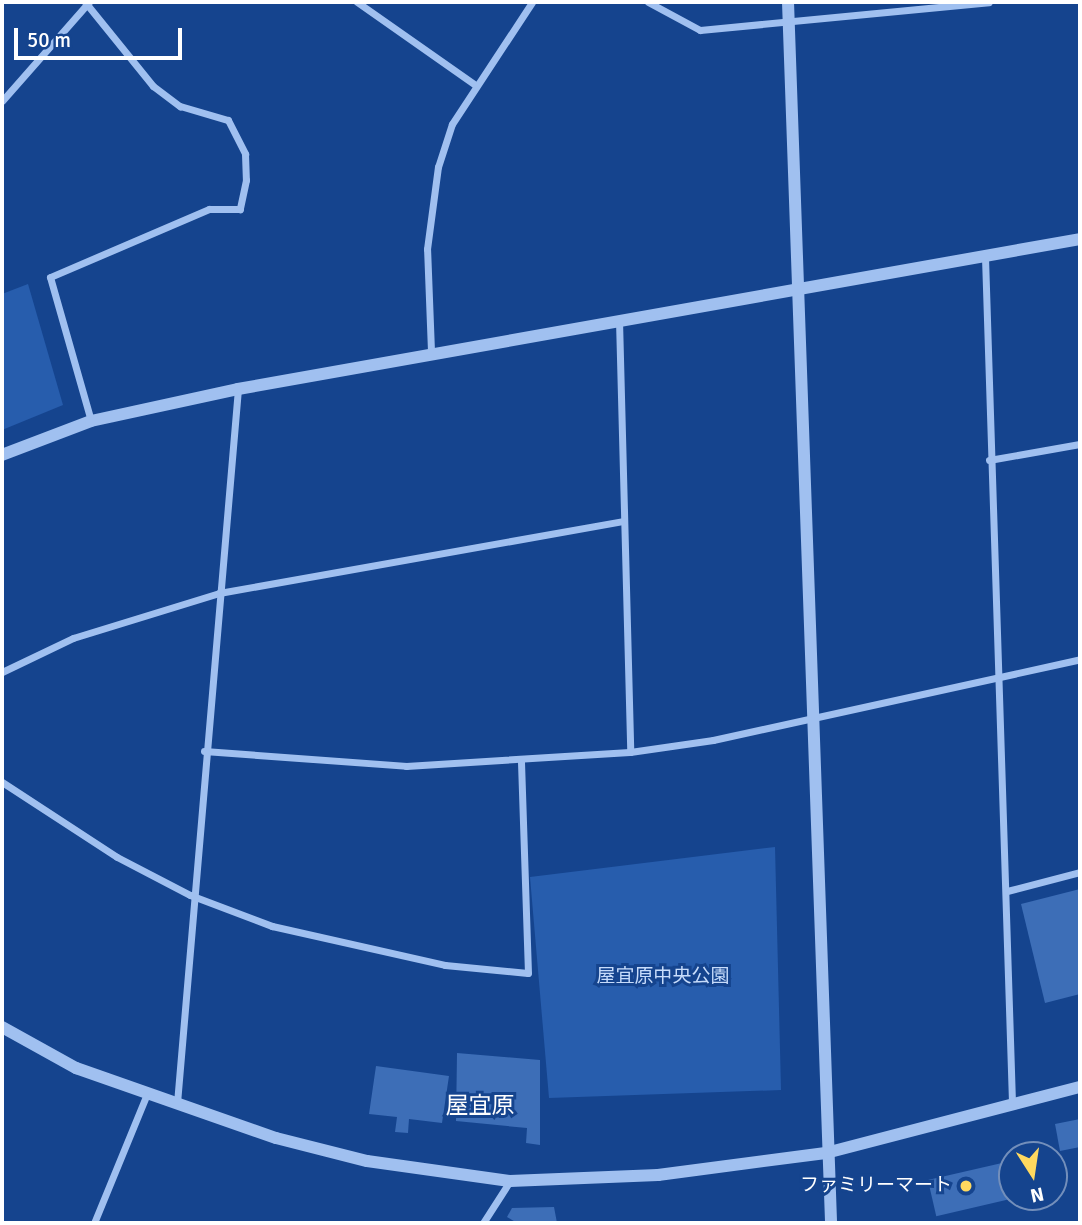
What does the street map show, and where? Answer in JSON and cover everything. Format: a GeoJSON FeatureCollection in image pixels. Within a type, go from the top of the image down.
{"type":"FeatureCollection","features":[{"type":"Feature","properties":{"kind":"street"},"geometry":{"type":"LineString","coordinates":[[2,101],[88,2],[153,86],[180,106],[228,120],[245,154],[246,180],[240,209],[209,209],[50,277],[91,421]]}},
{"type":"Feature","properties":{"kind":"street"},"geometry":{"type":"LineString","coordinates":[[357,2],[474,84]]}},
{"type":"Feature","properties":{"kind":"street"},"geometry":{"type":"LineString","coordinates":[[430,351],[430,201],[452,124],[474,84],[532,2]]}},
{"type":"Feature","properties":{"kind":"street"},"geometry":{"type":"LineString","coordinates":[[648,2],[700,30],[789,24],[989,2]]}},
{"type":"Feature","properties":{"kind":"street"},"geometry":{"type":"LineString","coordinates":[[788,2],[800,291],[826,1153],[831,1223]]}},
{"type":"Feature","properties":{"kind":"street"},"geometry":{"type":"LineString","coordinates":[[2,455],[91,421],[237,389],[430,351],[800,291],[1080,239]]}},
{"type":"Feature","properties":{"kind":"street"},"geometry":{"type":"LineString","coordinates":[[985,257],[989,460],[1007,891],[1012,1104]]}},
{"type":"Feature","properties":{"kind":"street"},"geometry":{"type":"LineString","coordinates":[[619,320],[630,752]]}},
{"type":"Feature","properties":{"kind":"street"},"geometry":{"type":"LineString","coordinates":[[177,1108],[190,895],[237,389]]}},
{"type":"Feature","properties":{"kind":"street"},"geometry":{"type":"LineString","coordinates":[[989,460],[1080,444]]}},
{"type":"Feature","properties":{"kind":"street"},"geometry":{"type":"LineString","coordinates":[[2,672],[73,638],[219,593],[623,521]]}},
{"type":"Feature","properties":{"kind":"street"},"geometry":{"type":"LineString","coordinates":[[204,751],[406,765],[521,762],[630,752],[814,718],[1080,659]]}},
{"type":"Feature","properties":{"kind":"street"},"geometry":{"type":"LineString","coordinates":[[2,782],[190,895],[348,947],[527,973],[521,762]]}},
{"type":"Feature","properties":{"kind":"street"},"geometry":{"type":"LineString","coordinates":[[1007,891],[1080,872]]}},
{"type":"Feature","properties":{"kind":"street"},"geometry":{"type":"LineString","coordinates":[[2,1027],[146,1096],[177,1108],[367,1161],[510,1181],[658,1175],[826,1153],[1080,1087]]}},
{"type":"Feature","properties":{"kind":"street"},"geometry":{"type":"LineString","coordinates":[[94,1223],[146,1096]]}},
{"type":"Feature","properties":{"kind":"street"},"geometry":{"type":"LineString","coordinates":[[483,1223],[510,1181]]}},
{"type":"Feature","properties":{"kind":"green space"},"geometry":{"type":"Polygon","coordinates":[[[28,284],[63,405],[2,430],[2,294],[28,284]]]}},
{"type":"Feature","properties":{"kind":"green space","name":"屋宜原中央公園"},"geometry":{"type":"Polygon","coordinates":[[[775,847],[781,1090],[549,1098],[530,877],[775,847]]]}},
{"type":"Feature","properties":{"kind":"building"},"geometry":{"type":"Polygon","coordinates":[[[1080,889],[1080,994],[1045,1003],[1021,904],[1080,889]]]}},
{"type":"Feature","properties":{"kind":"building"},"geometry":{"type":"Polygon","coordinates":[[[457,1053],[540,1060],[540,1145],[526,1143],[527,1128],[456,1121],[457,1053]]]}},
{"type":"Feature","properties":{"kind":"building"},"geometry":{"type":"Polygon","coordinates":[[[376,1066],[449,1076],[442,1123],[409,1119],[408,1133],[395,1132],[397,1117],[369,1114],[376,1066]]]}},
{"type":"Feature","properties":{"kind":"building"},"geometry":{"type":"Polygon","coordinates":[[[1080,1119],[1080,1147],[1068,1149],[1068,1141],[1058,1141],[1055,1124],[1080,1119]]]}},
{"type":"Feature","properties":{"kind":"building"},"geometry":{"type":"Polygon","coordinates":[[[998,1164],[998,1202],[936,1216],[928,1180],[998,1164]]]}},
{"type":"Feature","properties":{"kind":"building"},"geometry":{"type":"Polygon","coordinates":[[[554,1207],[557,1223],[517,1223],[507,1217],[512,1208],[554,1207]]]}},
{"type":"Feature","properties":{"kind":"place","name":"ファミリーマート"},"geometry":{"type":"Point","coordinates":[966,1186]}},
{"type":"Feature","properties":{"kind":"district","name":"屋宜原"},"geometry":{"type":"Point","coordinates":[480,1106]}}]}
